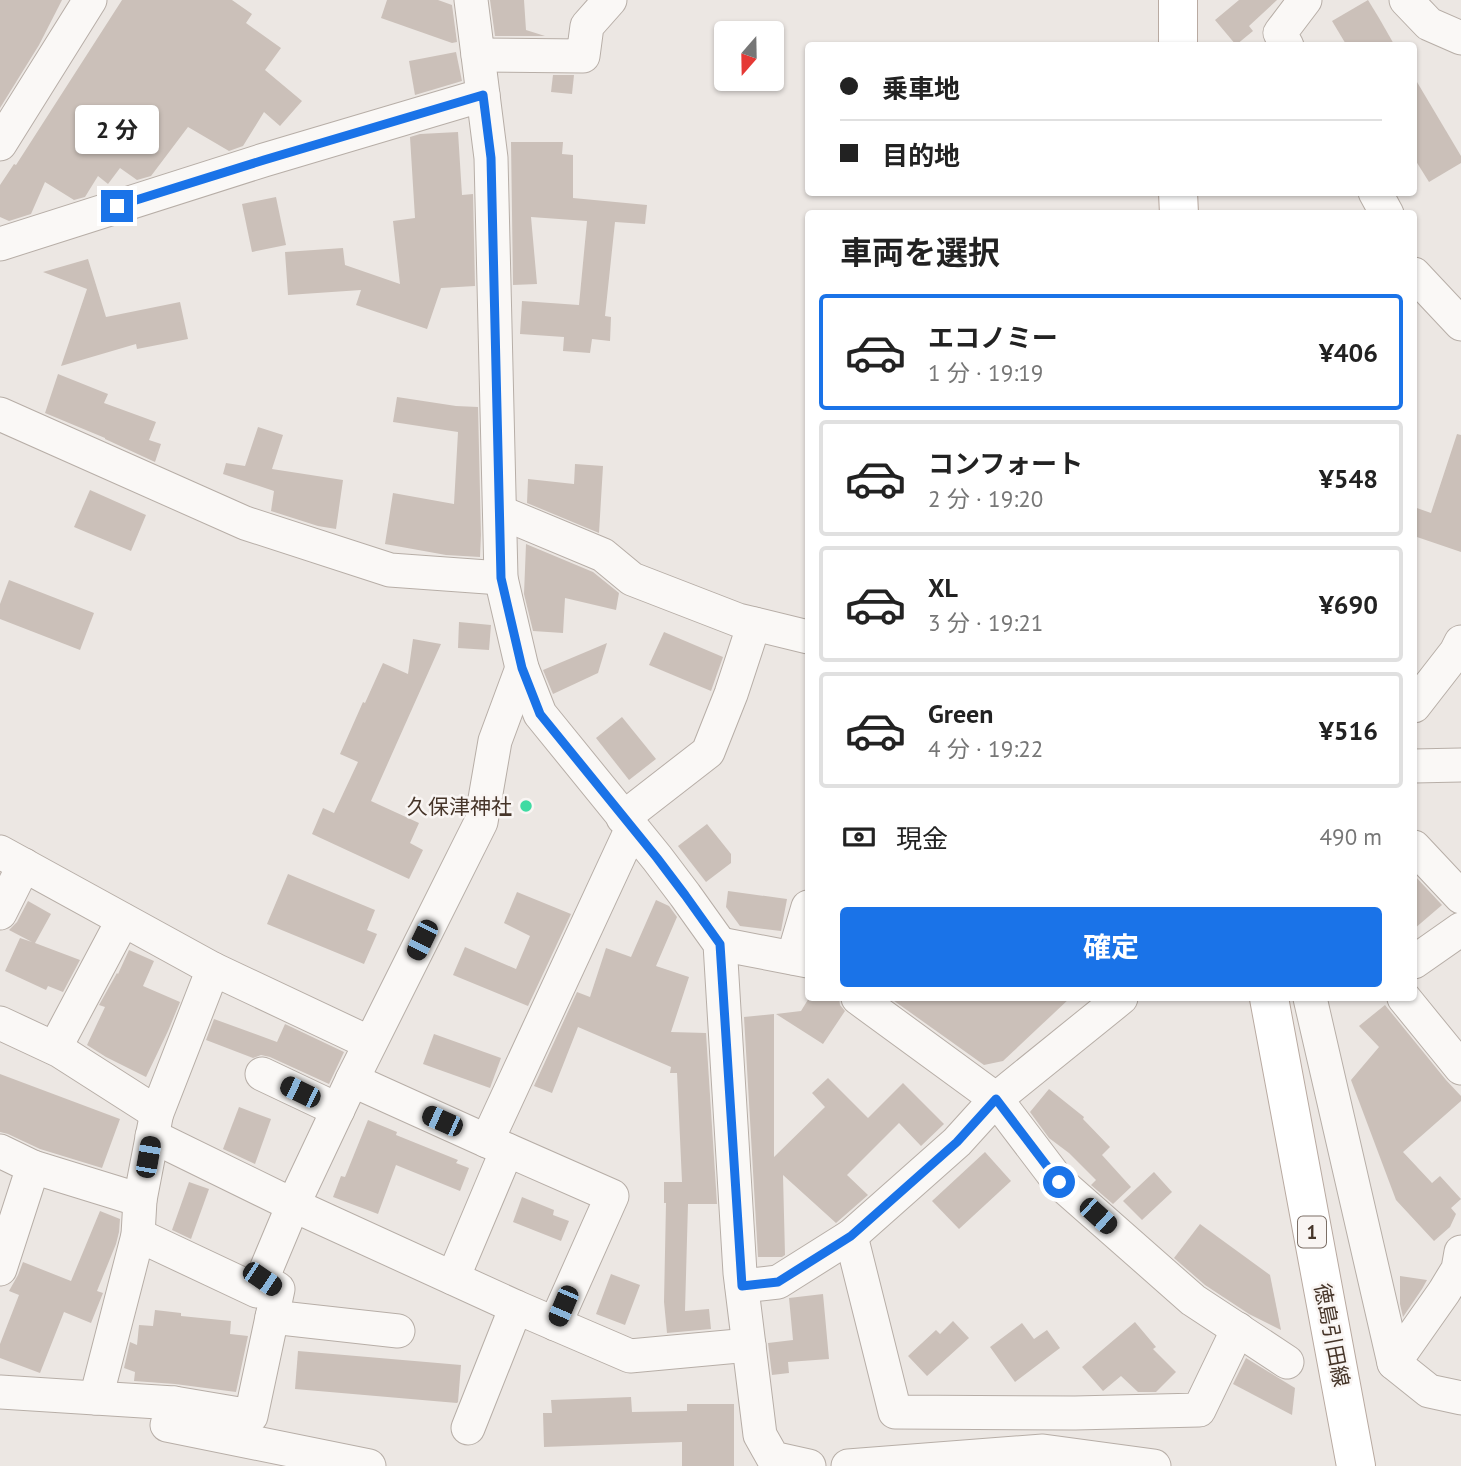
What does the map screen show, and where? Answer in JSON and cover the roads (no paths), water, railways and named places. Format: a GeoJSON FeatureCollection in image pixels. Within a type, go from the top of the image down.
{"type":"FeatureCollection","features":[{"type":"Feature","properties":{"kind":"main road"},"geometry":{"type":"LineString","coordinates":[[1178,0],[1178,42]]}},
{"type":"Feature","properties":{"kind":"main road","name":"徳島引田線"},"geometry":{"type":"LineString","coordinates":[[1270,1001],[1356,1466]]}},
{"type":"Feature","properties":{"kind":"street"},"geometry":{"type":"LineString","coordinates":[[0,144],[90,0]]}},
{"type":"Feature","properties":{"kind":"street"},"geometry":{"type":"LineString","coordinates":[[471,0],[491,158],[501,578],[522,668],[540,714],[685,895],[720,944],[742,1286],[760,1435],[774,1458],[809,1466]]}},
{"type":"Feature","properties":{"kind":"street"},"geometry":{"type":"LineString","coordinates":[[478,55],[583,56],[587,26],[610,0]]}},
{"type":"Feature","properties":{"kind":"street"},"geometry":{"type":"LineString","coordinates":[[1285,42],[1280,33],[1305,0]]}},
{"type":"Feature","properties":{"kind":"street"},"geometry":{"type":"LineString","coordinates":[[1406,0],[1429,24],[1461,38]]}},
{"type":"Feature","properties":{"kind":"street"},"geometry":{"type":"LineString","coordinates":[[0,244],[264,160],[483,95]]}},
{"type":"Feature","properties":{"kind":"street"},"geometry":{"type":"LineString","coordinates":[[1417,277],[1461,324]]}},
{"type":"Feature","properties":{"kind":"street"},"geometry":{"type":"LineString","coordinates":[[0,414],[245,523],[390,570],[501,578]]}},
{"type":"Feature","properties":{"kind":"street"},"geometry":{"type":"LineString","coordinates":[[500,512],[603,555],[632,579],[738,620],[805,636]]}},
{"type":"Feature","properties":{"kind":"street"},"geometry":{"type":"LineString","coordinates":[[453,1278],[497,1145],[628,823],[708,752],[754,624]]}},
{"type":"Feature","properties":{"kind":"street"},"geometry":{"type":"LineString","coordinates":[[1417,702],[1461,642]]}},
{"type":"Feature","properties":{"kind":"street"},"geometry":{"type":"LineString","coordinates":[[138,1236],[257,1290],[293,1205],[352,1080],[481,822],[495,741],[522,668]]}},
{"type":"Feature","properties":{"kind":"street"},"geometry":{"type":"LineString","coordinates":[[1417,766],[1461,765]]}},
{"type":"Feature","properties":{"kind":"street"},"geometry":{"type":"LineString","coordinates":[[1417,850],[1461,897]]}},
{"type":"Feature","properties":{"kind":"street"},"geometry":{"type":"LineString","coordinates":[[0,913],[12,859],[213,969],[370,1043]]}},
{"type":"Feature","properties":{"kind":"street"},"geometry":{"type":"LineString","coordinates":[[55,1048],[123,919]]}},
{"type":"Feature","properties":{"kind":"street"},"geometry":{"type":"LineString","coordinates":[[720,944],[801,960],[805,929]]}},
{"type":"Feature","properties":{"kind":"street"},"geometry":{"type":"LineString","coordinates":[[1417,960],[1461,929]]}},
{"type":"Feature","properties":{"kind":"street"},"geometry":{"type":"LineString","coordinates":[[96,1398],[138,1236],[140,1200],[154,1124],[213,969]]}},
{"type":"Feature","properties":{"kind":"street"},"geometry":{"type":"LineString","coordinates":[[862,1001],[996,1099],[1059,1182],[1193,1300],[1287,1362]]}},
{"type":"Feature","properties":{"kind":"street"},"geometry":{"type":"LineString","coordinates":[[742,1286],[778,1282],[851,1236],[957,1142],[996,1099],[1117,1001]]}},
{"type":"Feature","properties":{"kind":"street"},"geometry":{"type":"LineString","coordinates":[[1311,1001],[1394,1363],[1429,1391],[1461,1398]]}},
{"type":"Feature","properties":{"kind":"street"},"geometry":{"type":"LineString","coordinates":[[1406,1001],[1461,1068]]}},
{"type":"Feature","properties":{"kind":"street"},"geometry":{"type":"LineString","coordinates":[[0,1023],[55,1048],[154,1124],[293,1205],[629,1356],[749,1345]]}},
{"type":"Feature","properties":{"kind":"street"},"geometry":{"type":"LineString","coordinates":[[262,1074],[338,1110]]}},
{"type":"Feature","properties":{"kind":"street"},"geometry":{"type":"LineString","coordinates":[[352,1080],[612,1196],[555,1324]]}},
{"type":"Feature","properties":{"kind":"street"},"geometry":{"type":"LineString","coordinates":[[0,1151],[33,1167],[140,1200]]}},
{"type":"Feature","properties":{"kind":"street"},"geometry":{"type":"LineString","coordinates":[[2,1256],[33,1167]]}},
{"type":"Feature","properties":{"kind":"street"},"geometry":{"type":"LineString","coordinates":[[851,1236],[895,1412],[1075,1413],[1199,1410],[1238,1329]]}},
{"type":"Feature","properties":{"kind":"street"},"geometry":{"type":"LineString","coordinates":[[1394,1363],[1444,1292],[1460,1263]]}},
{"type":"Feature","properties":{"kind":"street"},"geometry":{"type":"LineString","coordinates":[[0,1392],[174,1403],[251,1416],[278,1289],[262,1279]]}},
{"type":"Feature","properties":{"kind":"street"},"geometry":{"type":"LineString","coordinates":[[468,1428],[516,1307]]}},
{"type":"Feature","properties":{"kind":"street"},"geometry":{"type":"LineString","coordinates":[[272,1318],[398,1331]]}},
{"type":"Feature","properties":{"kind":"street"},"geometry":{"type":"LineString","coordinates":[[174,1403],[167,1425],[369,1466]]}},
{"type":"Feature","properties":{"kind":"street"},"geometry":{"type":"LineString","coordinates":[[848,1466],[1043,1451],[1154,1466]]}},
{"type":"Feature","properties":{"kind":"place","name":"久保津神社"},"geometry":{"type":"Point","coordinates":[526,806]}}]}
